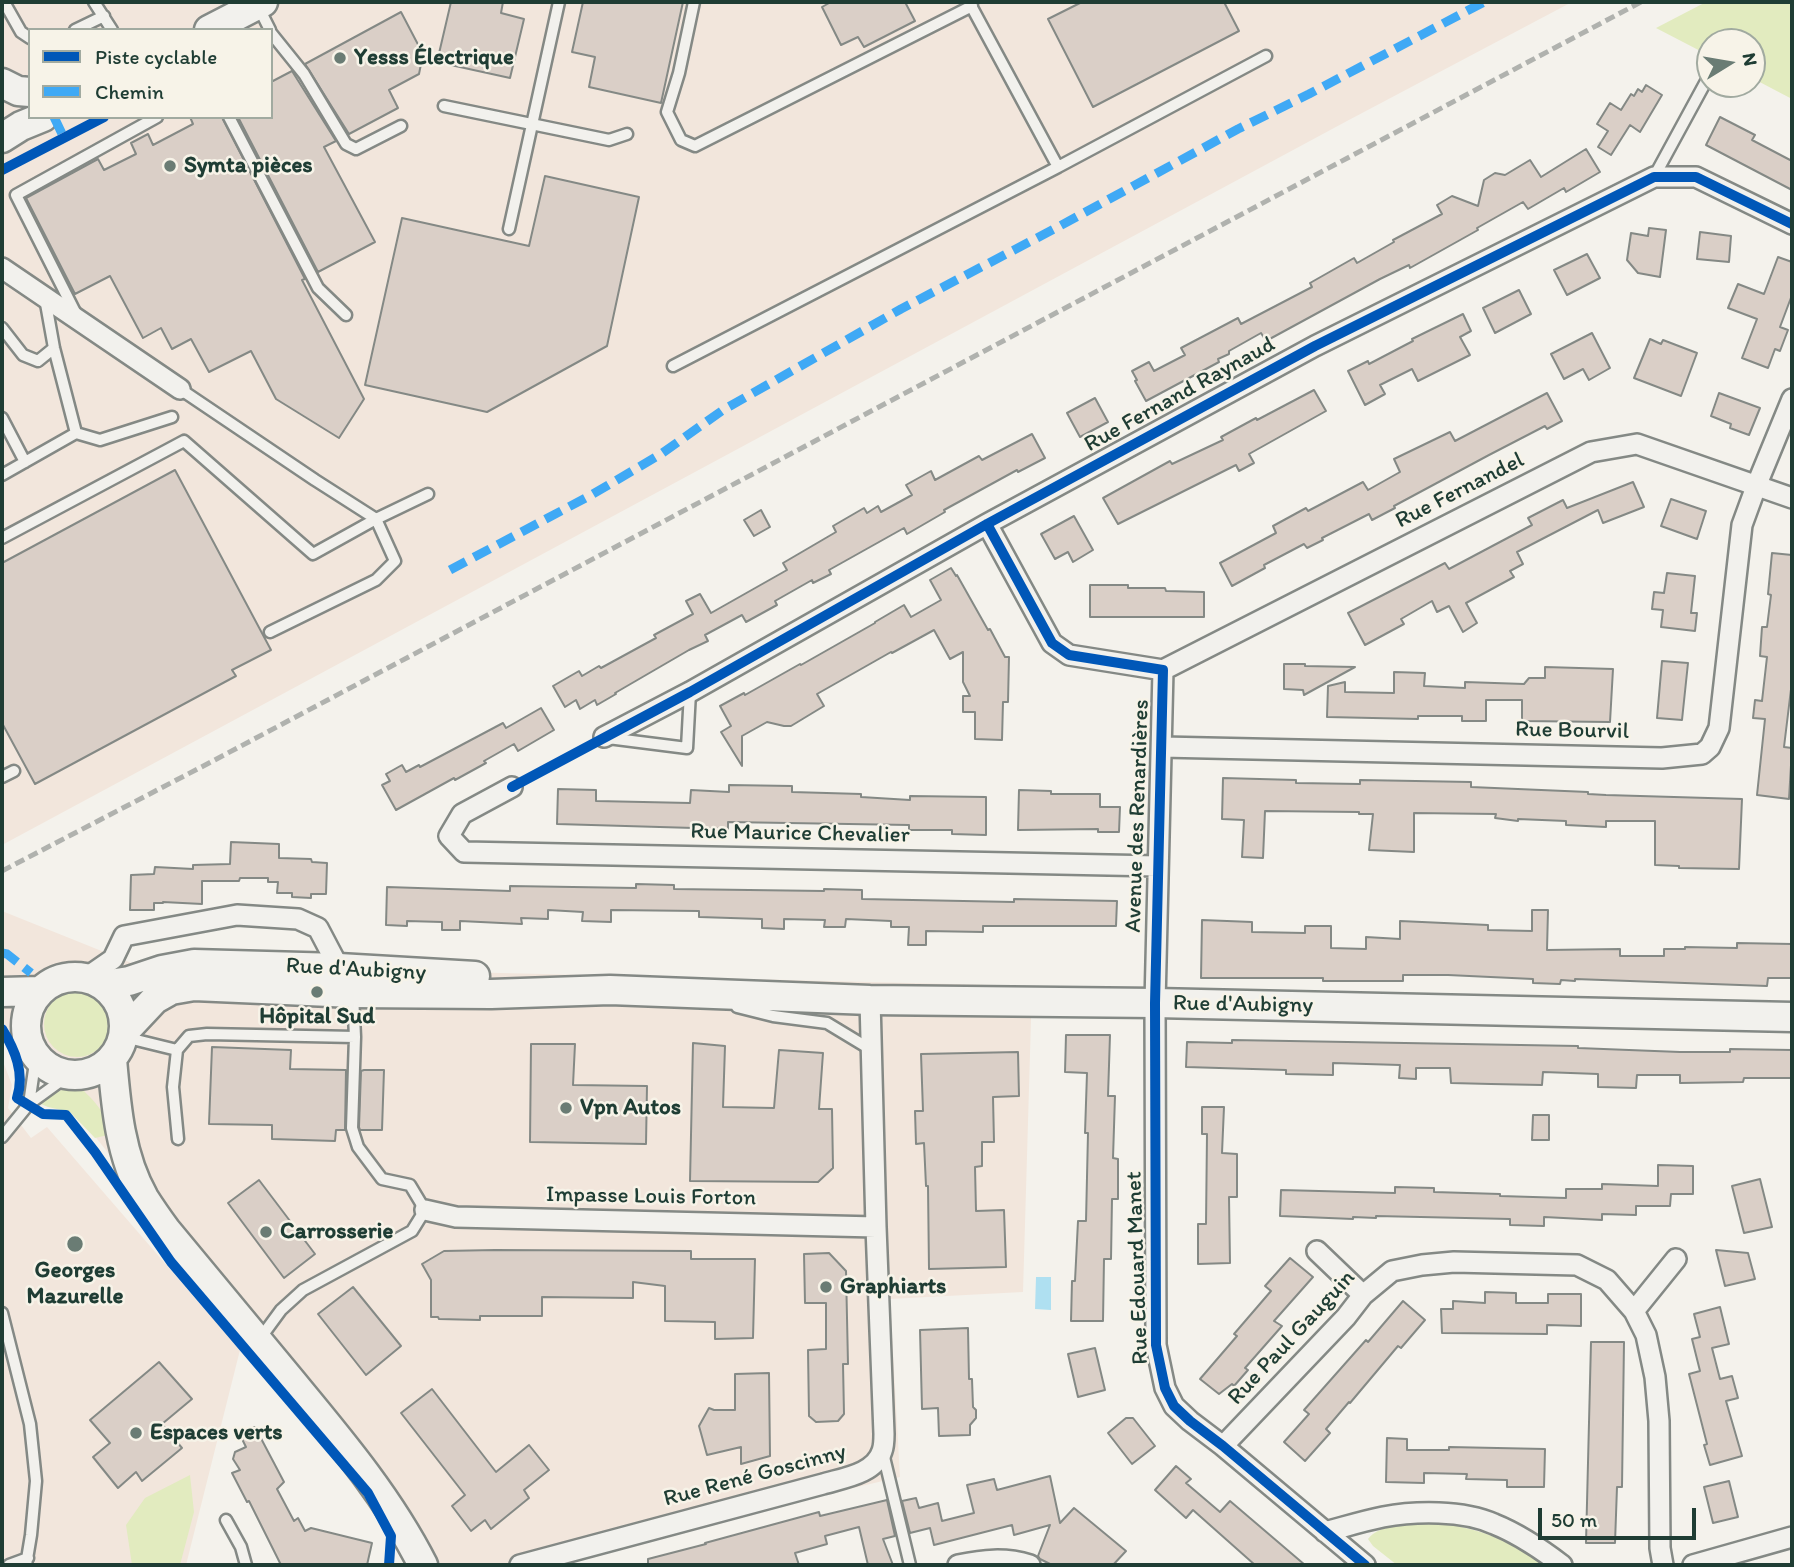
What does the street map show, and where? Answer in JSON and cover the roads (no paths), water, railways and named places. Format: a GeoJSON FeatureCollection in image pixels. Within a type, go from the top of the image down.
{"type":"FeatureCollection","features":[{"type":"Feature","properties":{"kind":"main road"},"geometry":{"type":"LineString","coordinates":[[213,28],[260,3]]}},
{"type":"Feature","properties":{"kind":"main road"},"geometry":{"type":"LineString","coordinates":[[2,83],[28,93]]}},
{"type":"Feature","properties":{"kind":"main road"},"geometry":{"type":"LineString","coordinates":[[2,138],[39,119]]}},
{"type":"Feature","properties":{"kind":"main road","name":"Rue d'Aubigny"},"geometry":{"type":"LineString","coordinates":[[95,981],[129,981],[162,970],[194,964],[338,968],[491,977],[610,990],[870,1000],[1155,1003],[1792,1017]]}},
{"type":"Feature","properties":{"kind":"main road"},"geometry":{"type":"LineString","coordinates":[[119,1129],[120,1042],[124,1017],[113,993],[95,981],[74,976],[61,978],[40,991],[27,1015],[14,1024],[36,1056],[46,1065],[57,1072],[73,1075],[102,1068],[120,1042]]}},
{"type":"Feature","properties":{"kind":"main road","name":"Rue d'Aubigny"},"geometry":{"type":"LineString","coordinates":[[120,1042],[155,999],[171,990],[194,986],[353,993],[491,994],[610,990]]}},
{"type":"Feature","properties":{"kind":"main road"},"geometry":{"type":"LineString","coordinates":[[2,992],[40,991]]}},
{"type":"Feature","properties":{"kind":"main road"},"geometry":{"type":"LineString","coordinates":[[73,1075],[101,1097],[119,1129],[135,1180],[166,1230],[354,1457],[412,1544],[422,1565]]}},
{"type":"Feature","properties":{"kind":"street","name":"Rue Fernand Raynaud"},"geometry":{"type":"LineString","coordinates":[[604,737],[1315,346],[1654,177],[1696,177],[1792,223]]}},
{"type":"Feature","properties":{"kind":"street"},"geometry":{"type":"LineString","coordinates":[[2,268],[180,389]]}},
{"type":"Feature","properties":{"kind":"street"},"geometry":{"type":"LineString","coordinates":[[1757,484],[1792,399]]}},
{"type":"Feature","properties":{"kind":"street","name":"Rue Fernandel"},"geometry":{"type":"LineString","coordinates":[[1163,670],[1591,452],[1637,444],[1792,498]]}},
{"type":"Feature","properties":{"kind":"street","name":"Rue Bourvil"},"geometry":{"type":"LineString","coordinates":[[1162,747],[1662,758],[1702,754],[1710,747],[1719,728],[1742,525],[1757,484]]}},
{"type":"Feature","properties":{"kind":"street","name":"Avenue des Renardières"},"geometry":{"type":"LineString","coordinates":[[987,524],[1052,643],[1069,654],[1163,670],[1155,1003]]}},
{"type":"Feature","properties":{"kind":"street","name":"Rue Maurice Chevalier"},"geometry":{"type":"LineString","coordinates":[[512,787],[462,814],[449,835],[464,852],[1158,866]]}},
{"type":"Feature","properties":{"kind":"street"},"geometry":{"type":"LineString","coordinates":[[95,981],[113,959],[124,936],[237,915],[298,919],[318,928],[338,968]]}},
{"type":"Feature","properties":{"kind":"street"},"geometry":{"type":"LineString","coordinates":[[870,1000],[883,1450]]}},
{"type":"Feature","properties":{"kind":"street","name":"Rue Edouard Manet"},"geometry":{"type":"LineString","coordinates":[[1155,1003],[1156,1345],[1165,1388],[1174,1405],[1190,1421],[1365,1565]]}},
{"type":"Feature","properties":{"kind":"street","name":"Impasse Louis Forton"},"geometry":{"type":"LineString","coordinates":[[425,1210],[456,1217],[876,1227]]}},
{"type":"Feature","properties":{"kind":"street"},"geometry":{"type":"LineString","coordinates":[[1317,1251],[1363,1295]]}},
{"type":"Feature","properties":{"kind":"street"},"geometry":{"type":"LineString","coordinates":[[1634,1311],[1676,1259]]}},
{"type":"Feature","properties":{"kind":"street","name":"Rue Paul Gauguin"},"geometry":{"type":"LineString","coordinates":[[1223,1446],[1346,1317],[1363,1295],[1392,1272],[1422,1265],[1454,1262],[1577,1265],[1608,1280],[1634,1311],[1646,1335],[1655,1377],[1659,1421],[1660,1548],[1663,1565]]}},
{"type":"Feature","properties":{"kind":"street","name":"Rue René Goscinny"},"geometry":{"type":"LineString","coordinates":[[520,1565],[863,1472],[878,1460],[883,1450]]}},
{"type":"Feature","properties":{"kind":"street"},"geometry":{"type":"LineString","coordinates":[[1325,1532],[1383,1517],[1422,1514],[1466,1516],[1492,1522],[1529,1541],[1562,1565]]}},
{"type":"Feature","properties":{"kind":"street"},"geometry":{"type":"LineString","coordinates":[[1693,1565],[1792,1537]]}},
{"type":"Feature","properties":{"kind":"street"},"geometry":{"type":"LineString","coordinates":[[958,1565],[986,1559],[1030,1565]]}},
{"type":"Feature","properties":{"kind":"lane"},"geometry":{"type":"LineString","coordinates":[[4,2],[21,32],[28,37]]}},
{"type":"Feature","properties":{"kind":"lane"},"geometry":{"type":"LineString","coordinates":[[94,2],[111,28]]}},
{"type":"Feature","properties":{"kind":"lane"},"geometry":{"type":"LineString","coordinates":[[509,229],[559,2]]}},
{"type":"Feature","properties":{"kind":"lane"},"geometry":{"type":"LineString","coordinates":[[694,2],[679,73],[667,112],[681,141],[695,146],[971,4],[1058,167]]}},
{"type":"Feature","properties":{"kind":"lane"},"geometry":{"type":"LineString","coordinates":[[260,3],[269,28]]}},
{"type":"Feature","properties":{"kind":"lane"},"geometry":{"type":"LineString","coordinates":[[79,28],[104,16]]}},
{"type":"Feature","properties":{"kind":"lane"},"geometry":{"type":"LineString","coordinates":[[273,35],[303,74],[346,144],[356,149],[401,125]]}},
{"type":"Feature","properties":{"kind":"lane"},"geometry":{"type":"LineString","coordinates":[[673,366],[1266,56]]}},
{"type":"Feature","properties":{"kind":"lane"},"geometry":{"type":"LineString","coordinates":[[1654,177],[1697,98]]}},
{"type":"Feature","properties":{"kind":"lane"},"geometry":{"type":"LineString","coordinates":[[444,106],[609,140],[627,134]]}},
{"type":"Feature","properties":{"kind":"lane"},"geometry":{"type":"LineString","coordinates":[[79,321],[16,195],[153,119]]}},
{"type":"Feature","properties":{"kind":"lane"},"geometry":{"type":"LineString","coordinates":[[230,119],[318,288],[346,315]]}},
{"type":"Feature","properties":{"kind":"lane"},"geometry":{"type":"LineString","coordinates":[[44,297],[76,433]]}},
{"type":"Feature","properties":{"kind":"lane"},"geometry":{"type":"LineString","coordinates":[[2,328],[23,355],[38,360],[54,348]]}},
{"type":"Feature","properties":{"kind":"lane"},"geometry":{"type":"LineString","coordinates":[[180,389],[376,519],[395,561],[376,580],[270,632]]}},
{"type":"Feature","properties":{"kind":"lane"},"geometry":{"type":"LineString","coordinates":[[2,475],[76,433],[100,440],[172,417]]}},
{"type":"Feature","properties":{"kind":"lane"},"geometry":{"type":"LineString","coordinates":[[2,418],[25,462]]}},
{"type":"Feature","properties":{"kind":"lane"},"geometry":{"type":"LineString","coordinates":[[2,538],[184,441],[313,554],[428,494]]}},
{"type":"Feature","properties":{"kind":"lane"},"geometry":{"type":"LineString","coordinates":[[604,737],[687,748],[690,692]]}},
{"type":"Feature","properties":{"kind":"lane"},"geometry":{"type":"LineString","coordinates":[[2,777],[14,771]]}},
{"type":"Feature","properties":{"kind":"lane"},"geometry":{"type":"LineString","coordinates":[[252,990],[284,978],[321,976],[338,968]]}},
{"type":"Feature","properties":{"kind":"lane"},"geometry":{"type":"LineString","coordinates":[[258,1341],[281,1310],[303,1290],[412,1231],[425,1210],[410,1185],[382,1179],[358,1147],[352,1128],[355,1037],[353,993]]}},
{"type":"Feature","properties":{"kind":"lane"},"geometry":{"type":"LineString","coordinates":[[682,993],[773,1016],[827,1023],[871,1050]]}},
{"type":"Feature","properties":{"kind":"lane"},"geometry":{"type":"LineString","coordinates":[[178,1139],[173,1087],[177,1050],[189,1036],[208,1034],[355,1037]]}},
{"type":"Feature","properties":{"kind":"lane"},"geometry":{"type":"LineString","coordinates":[[120,1042],[177,1050]]}},
{"type":"Feature","properties":{"kind":"lane"},"geometry":{"type":"LineString","coordinates":[[29,1104],[36,1056]]}},
{"type":"Feature","properties":{"kind":"lane"},"geometry":{"type":"LineString","coordinates":[[2,1137],[29,1104],[73,1075]]}},
{"type":"Feature","properties":{"kind":"lane"},"geometry":{"type":"LineString","coordinates":[[2,1313],[30,1424],[36,1481],[27,1562],[9,1565]]}},
{"type":"Feature","properties":{"kind":"lane"},"geometry":{"type":"LineString","coordinates":[[883,1450],[910,1565]]}},
{"type":"Feature","properties":{"kind":"lane"},"geometry":{"type":"LineString","coordinates":[[226,1520],[241,1547],[246,1565]]}},
{"type":"Feature","properties":{"kind":"water"},"geometry":{"type":"Polygon","coordinates":[[[1036,1277],[1051,1277],[1051,1310],[1035,1309],[1036,1277]]]}},
{"type":"Feature","properties":{"kind":"railway"},"geometry":{"type":"LineString","coordinates":[[2,871],[1641,2]]}},
{"type":"Feature","properties":{"kind":"place","name":"Yesss Électrique"},"geometry":{"type":"Point","coordinates":[340,58]}},
{"type":"Feature","properties":{"kind":"place","name":"Symta pièces"},"geometry":{"type":"Point","coordinates":[170,166]}},
{"type":"Feature","properties":{"kind":"place","name":"Hôpital Sud"},"geometry":{"type":"Point","coordinates":[317,992]}},
{"type":"Feature","properties":{"kind":"place","name":"Vpn Autos"},"geometry":{"type":"Point","coordinates":[566,1108]}},
{"type":"Feature","properties":{"kind":"place","name":"Carrosserie"},"geometry":{"type":"Point","coordinates":[266,1232]}},
{"type":"Feature","properties":{"kind":"place","name":"Georges Mazurelle"},"geometry":{"type":"Point","coordinates":[75,1244]}},
{"type":"Feature","properties":{"kind":"place","name":"Graphiarts"},"geometry":{"type":"Point","coordinates":[826,1287]}},
{"type":"Feature","properties":{"kind":"place","name":"Espaces verts"},"geometry":{"type":"Point","coordinates":[136,1433]}}]}
